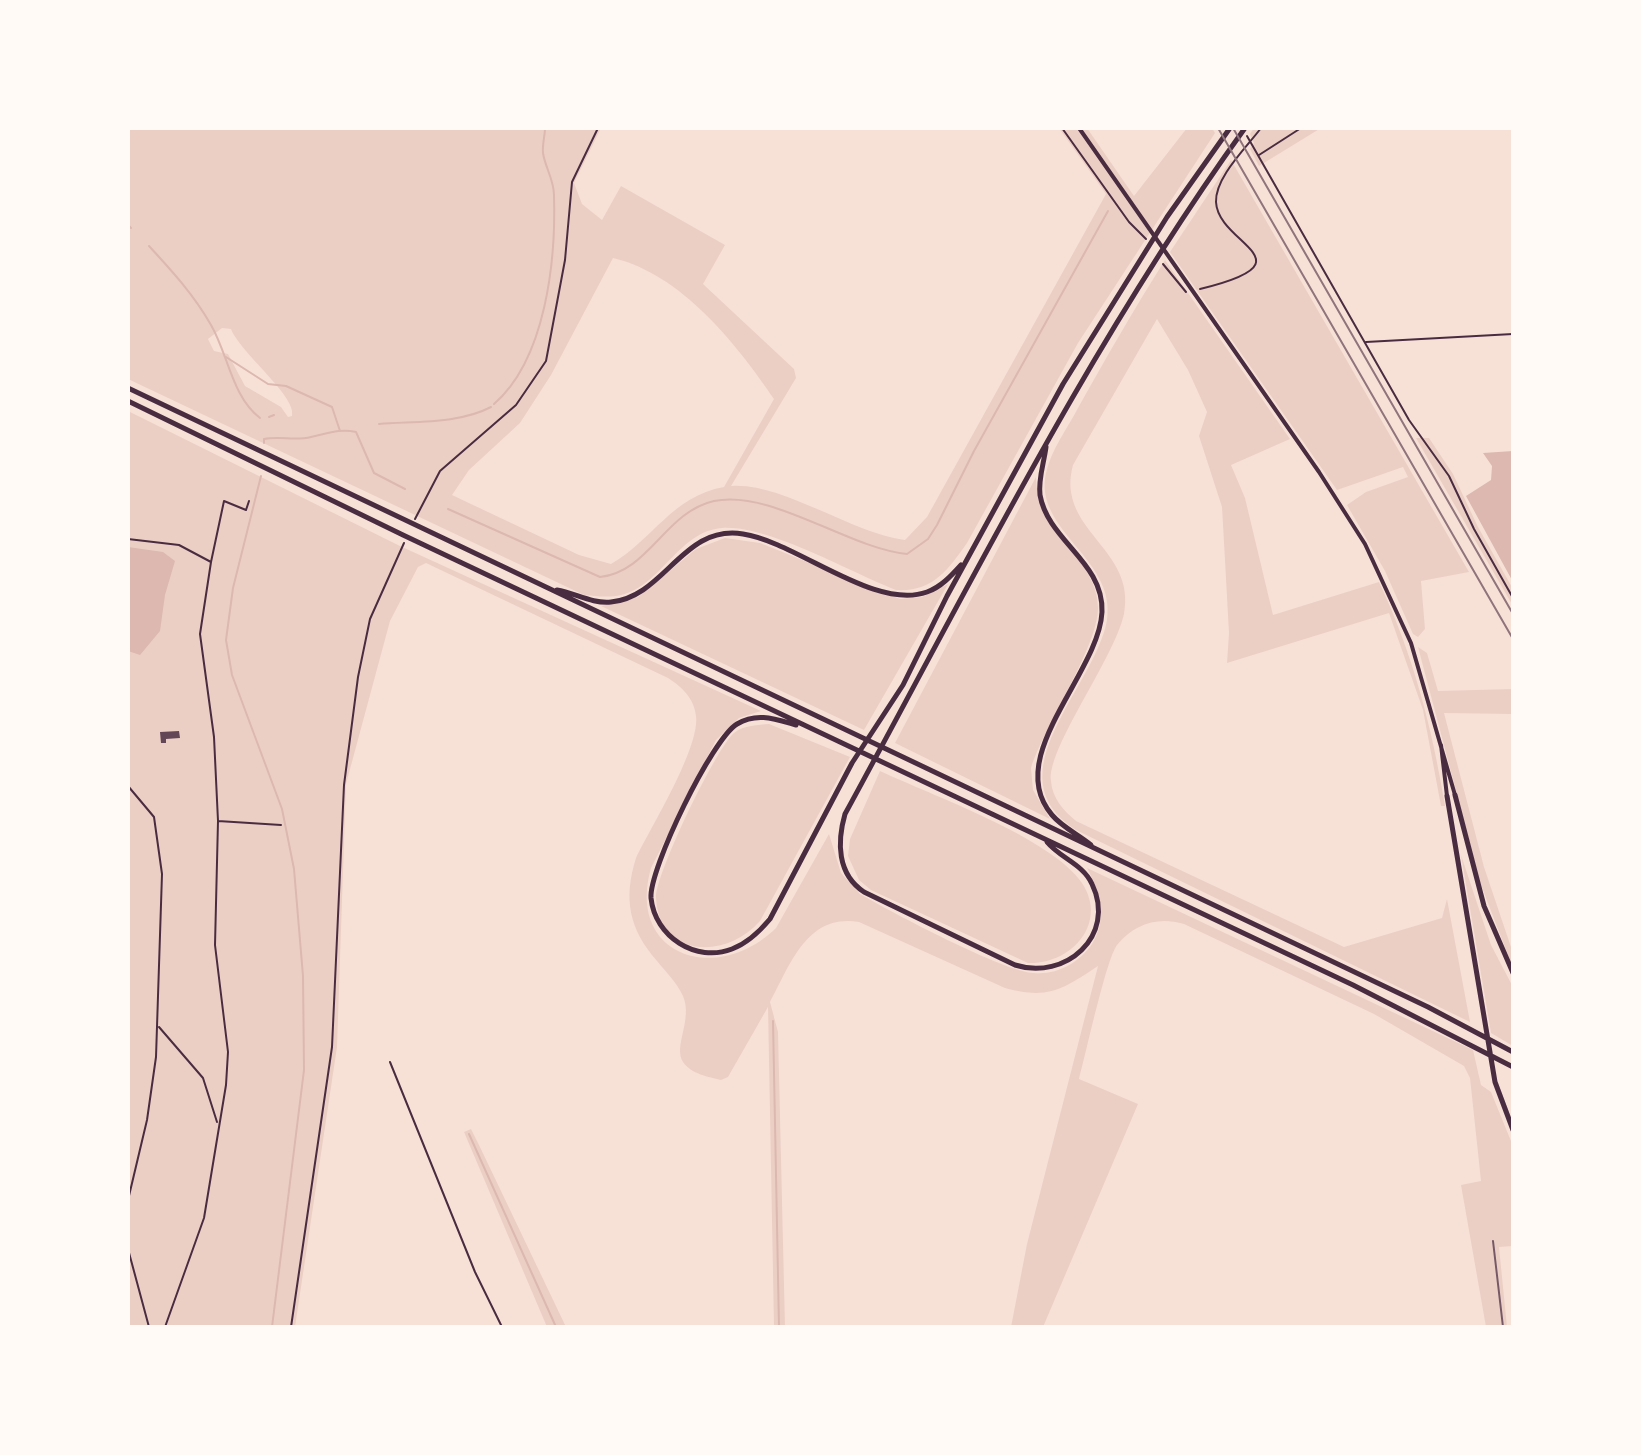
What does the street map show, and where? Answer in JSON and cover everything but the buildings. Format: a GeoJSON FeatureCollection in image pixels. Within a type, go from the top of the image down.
{"type":"FeatureCollection","features":[{"type":"Feature","properties":{"kind":"highway"},"geometry":{"type":"LineString","coordinates":[[812,729],[774,718],[755,717],[730,729],[717,745],[660,862],[652,887],[656,917],[672,939],[691,950],[710,954],[741,945],[761,930],[793,880],[852,763],[903,685],[967,559],[1063,384],[1167,217],[1230,128]]}},
{"type":"Feature","properties":{"kind":"highway"},"geometry":{"type":"LineString","coordinates":[[1044,838],[1090,879],[1098,911],[1092,935],[1077,955],[1052,969],[1033,970],[974,946],[858,888],[840,857],[845,814],[1047,442],[1148,271],[1244,128]]}},
{"type":"Feature","properties":{"kind":"highway"},"geometry":{"type":"LineString","coordinates":[[128,388],[1428,1007],[1513,1052]]}},
{"type":"Feature","properties":{"kind":"highway"},"geometry":{"type":"LineString","coordinates":[[128,401],[1410,1012],[1513,1067]]}},
{"type":"Feature","properties":{"kind":"highway"},"geometry":{"type":"LineString","coordinates":[[1047,442],[1040,480],[1041,500],[1056,528],[1094,578],[1102,608],[1092,647],[1041,752],[1037,779],[1051,814],[1097,850]]}},
{"type":"Feature","properties":{"kind":"highway"},"geometry":{"type":"LineString","coordinates":[[551,589],[599,602],[623,600],[648,586],[696,544],[732,533],[756,537],[877,589],[904,596],[937,587],[967,559]]}},
{"type":"Feature","properties":{"kind":"highway"},"geometry":{"type":"LineString","coordinates":[[1455,795],[1484,906],[1513,973]]}},
{"type":"Feature","properties":{"kind":"highway"},"geometry":{"type":"LineString","coordinates":[[1447,796],[1495,1082],[1513,1130]]}},
{"type":"Feature","properties":{"kind":"main road"},"geometry":{"type":"LineString","coordinates":[[1079,128],[1342,505],[1386,583],[1411,643],[1455,795]]}},
{"type":"Feature","properties":{"kind":"main road"},"geometry":{"type":"LineString","coordinates":[[1441,745],[1447,796]]}},
{"type":"Feature","properties":{"kind":"lane"},"geometry":{"type":"LineString","coordinates":[[1493,1241],[1503,1327]]}},
{"type":"Feature","properties":{"kind":"path"},"geometry":{"type":"LineString","coordinates":[[413,525],[440,471],[516,405],[546,361],[565,260],[572,182],[598,128]]}},
{"type":"Feature","properties":{"kind":"path"},"geometry":{"type":"LineString","coordinates":[[1062,128],[1129,222],[1151,246]]}},
{"type":"Feature","properties":{"kind":"path"},"geometry":{"type":"LineString","coordinates":[[1244,128],[1409,420],[1449,476],[1474,529],[1513,598]]}},
{"type":"Feature","properties":{"kind":"path"},"geometry":{"type":"LineString","coordinates":[[1159,258],[1183,292],[1237,280],[1252,266],[1254,256],[1250,245],[1222,222],[1216,203],[1221,183],[1261,128]]}},
{"type":"Feature","properties":{"kind":"path"},"geometry":{"type":"LineString","coordinates":[[1258,155],[1301,128]]}},
{"type":"Feature","properties":{"kind":"path"},"geometry":{"type":"LineString","coordinates":[[1364,343],[1513,334]]}},
{"type":"Feature","properties":{"kind":"path"},"geometry":{"type":"LineString","coordinates":[[165,1327],[204,1218],[228,1052],[215,945],[218,821],[214,737],[200,634],[224,501],[246,510],[249,501]]}},
{"type":"Feature","properties":{"kind":"path"},"geometry":{"type":"LineString","coordinates":[[291,1327],[332,1047],[344,785],[358,677],[370,619],[407,536]]}},
{"type":"Feature","properties":{"kind":"path"},"geometry":{"type":"LineString","coordinates":[[128,539],[179,545],[211,562]]}},
{"type":"Feature","properties":{"kind":"path"},"geometry":{"type":"LineString","coordinates":[[128,671],[128,700]]}},
{"type":"Feature","properties":{"kind":"path"},"geometry":{"type":"LineString","coordinates":[[128,786],[154,817],[162,874],[158,1026],[147,1120],[128,1200]]}},
{"type":"Feature","properties":{"kind":"path"},"geometry":{"type":"LineString","coordinates":[[218,821],[281,825]]}},
{"type":"Feature","properties":{"kind":"path"},"geometry":{"type":"LineString","coordinates":[[158,1026],[203,1078],[217,1125]]}},
{"type":"Feature","properties":{"kind":"path"},"geometry":{"type":"LineString","coordinates":[[390,1062],[475,1272],[502,1327]]}},
{"type":"Feature","properties":{"kind":"path"},"geometry":{"type":"LineString","coordinates":[[128,1249],[149,1327]]}},
{"type":"Feature","properties":{"kind":"shaded area"},"geometry":{"type":"Polygon","coordinates":[[[128,128],[601,128],[574,183],[582,204],[602,220],[621,186],[725,245],[703,284],[794,369],[796,378],[731,486],[772,492],[884,536],[905,540],[927,517],[1106,194],[1059,128],[1087,128],[1134,196],[1187,128],[1212,128],[1215,133],[1078,343],[967,543],[938,578],[909,590],[896,590],[809,551],[762,534],[722,528],[694,538],[635,590],[612,596],[584,595],[128,379],[128,128]],[[613,258],[551,375],[520,423],[469,470],[452,495],[579,555],[611,564],[690,499],[724,487],[774,399],[724,334],[684,295],[638,266],[613,258]],[[222,328],[208,339],[214,351],[228,354],[245,386],[281,407],[288,417],[292,416],[286,397],[278,386],[245,350],[231,329],[222,328]]]}},
{"type":"Feature","properties":{"kind":"shaded area"},"geometry":{"type":"Polygon","coordinates":[[[1254,128],[1321,128],[1259,166],[1250,149],[1254,143],[1250,134],[1254,128]]]}},
{"type":"Feature","properties":{"kind":"shaded area"},"geometry":{"type":"Polygon","coordinates":[[[1231,160],[1469,572],[1421,581],[1425,629],[1418,637],[1413,634],[1385,571],[1347,505],[1366,492],[1408,477],[1403,467],[1337,490],[1170,252],[1231,160]]]}},
{"type":"Feature","properties":{"kind":"shaded area"},"geometry":{"type":"Polygon","coordinates":[[[1165,260],[1290,439],[1231,465],[1245,498],[1273,615],[1379,582],[1402,636],[1420,691],[1445,806],[1441,806],[1423,710],[1389,613],[1227,663],[1229,633],[1222,507],[1199,436],[1207,412],[1188,370],[1157,319],[1073,465],[1071,488],[1075,507],[1119,572],[1125,591],[1124,614],[1108,654],[1059,747],[1051,781],[1056,798],[1076,821],[1344,947],[1442,918],[1447,899],[1470,1022],[1076,830],[1052,808],[1043,784],[1045,757],[1055,730],[1099,646],[1107,620],[1107,599],[1100,579],[1051,512],[1045,493],[1046,473],[1060,440],[1165,260]]]}},
{"type":"Feature","properties":{"kind":"shaded area"},"geometry":{"type":"Polygon","coordinates":[[[128,411],[400,546],[761,711],[739,718],[716,740],[651,868],[647,898],[652,923],[664,941],[682,953],[704,958],[728,955],[753,946],[776,928],[829,834],[841,873],[860,894],[947,940],[1019,970],[1043,973],[1059,970],[1074,962],[1092,944],[1101,915],[1096,886],[1087,868],[1473,1050],[1481,1085],[1491,1092],[1513,1146],[1513,1246],[1499,1247],[1507,1327],[1486,1327],[1461,1185],[1481,1181],[1470,1078],[1464,1066],[1374,1014],[1184,924],[1165,921],[1139,927],[1117,945],[1112,954],[1079,1079],[1138,1104],[1043,1327],[1011,1327],[1027,1244],[1098,966],[1055,990],[1020,991],[1005,988],[859,922],[841,921],[813,934],[802,945],[770,1002],[778,1032],[785,1327],[774,1327],[768,1007],[728,1077],[721,1080],[691,1069],[683,1062],[680,1048],[686,1014],[683,996],[640,937],[631,913],[630,887],[636,858],[683,767],[695,730],[693,704],[682,689],[668,678],[426,563],[418,567],[390,621],[346,784],[337,1047],[295,1327],[128,1327],[128,411]]]}},
{"type":"Feature","properties":{"kind":"shaded area"},"geometry":{"type":"Polygon","coordinates":[[[1416,438],[1429,438],[1453,474],[1513,589],[1513,606],[1416,438]]]}},
{"type":"Feature","properties":{"kind":"shaded area"},"geometry":{"type":"Polygon","coordinates":[[[1513,451],[1513,582],[1466,496],[1491,480],[1492,466],[1483,453],[1513,451]]]}},
{"type":"Feature","properties":{"kind":"shaded area"},"geometry":{"type":"Polygon","coordinates":[[[1036,477],[1046,515],[1088,575],[1098,608],[1090,643],[1031,768],[1033,790],[1050,819],[895,743],[1036,477]]]}},
{"type":"Feature","properties":{"kind":"shaded area"},"geometry":{"type":"Polygon","coordinates":[[[725,538],[760,543],[900,599],[922,597],[948,584],[864,730],[601,606],[638,597],[696,549],[725,538]]]}},
{"type":"Feature","properties":{"kind":"shaded area"},"geometry":{"type":"Polygon","coordinates":[[[128,547],[163,552],[175,561],[165,595],[160,631],[140,655],[128,651],[128,547]]]}},
{"type":"Feature","properties":{"kind":"shaded area"},"geometry":{"type":"Polygon","coordinates":[[[1418,647],[1427,653],[1438,691],[1513,689],[1513,714],[1444,713],[1484,867],[1513,953],[1513,968],[1481,885],[1418,647]]]}},
{"type":"Feature","properties":{"kind":"shaded area"},"geometry":{"type":"Polygon","coordinates":[[[769,724],[850,757],[760,921],[746,934],[713,947],[696,947],[681,942],[669,932],[660,918],[656,898],[675,840],[725,743],[742,728],[769,724]]]}},
{"type":"Feature","properties":{"kind":"shaded area"},"geometry":{"type":"Polygon","coordinates":[[[880,771],[989,819],[1067,866],[1082,883],[1089,898],[1091,913],[1081,939],[1058,957],[1028,963],[871,890],[859,880],[848,856],[850,839],[880,771]]]}},
{"type":"Feature","properties":{"kind":"shaded area"},"geometry":{"type":"Polygon","coordinates":[[[1461,855],[1491,945],[1513,987],[1513,1046],[1491,1033],[1461,855]]]}},
{"type":"Feature","properties":{"kind":"shaded area"},"geometry":{"type":"Polygon","coordinates":[[[471,1129],[566,1327],[547,1327],[464,1132],[471,1129]]]}},
{"type":"Feature","properties":{"kind":"waterway"},"geometry":{"type":"LineString","coordinates":[[494,404],[512,385],[526,362],[550,278],[554,189],[543,153],[545,128]]}},
{"type":"Feature","properties":{"kind":"waterway"},"geometry":{"type":"LineString","coordinates":[[448,509],[600,577],[632,565],[682,517],[714,501],[760,503],[860,542],[907,554],[928,539],[937,525],[974,451],[1108,211]]}},
{"type":"Feature","properties":{"kind":"waterway"},"geometry":{"type":"LineString","coordinates":[[128,225],[131,228]]}},
{"type":"Feature","properties":{"kind":"waterway"},"geometry":{"type":"LineString","coordinates":[[149,246],[204,314],[217,336],[243,399],[260,418]]}},
{"type":"Feature","properties":{"kind":"waterway"},"geometry":{"type":"LineString","coordinates":[[226,357],[268,384],[286,386],[332,407],[340,431]]}},
{"type":"Feature","properties":{"kind":"waterway"},"geometry":{"type":"LineString","coordinates":[[379,424],[451,419],[491,407]]}},
{"type":"Feature","properties":{"kind":"waterway"},"geometry":{"type":"LineString","coordinates":[[269,417],[274,415]]}},
{"type":"Feature","properties":{"kind":"waterway"},"geometry":{"type":"LineString","coordinates":[[264,443],[264,439],[270,438],[300,439],[339,431],[356,432],[374,473],[405,489]]}},
{"type":"Feature","properties":{"kind":"waterway"},"geometry":{"type":"LineString","coordinates":[[261,476],[233,588],[226,640],[232,675],[282,809],[294,869],[303,976],[304,1070],[272,1327]]}},
{"type":"Feature","properties":{"kind":"waterway"},"geometry":{"type":"LineString","coordinates":[[773,1021],[779,1327]]}},
{"type":"Feature","properties":{"kind":"waterway"},"geometry":{"type":"LineString","coordinates":[[469,1134],[556,1327]]}},
{"type":"Feature","properties":{"kind":"railway"},"geometry":{"type":"LineString","coordinates":[[1218,128],[1513,639]]}},
{"type":"Feature","properties":{"kind":"railway"},"geometry":{"type":"LineString","coordinates":[[1233,128],[1513,614]]}}]}
